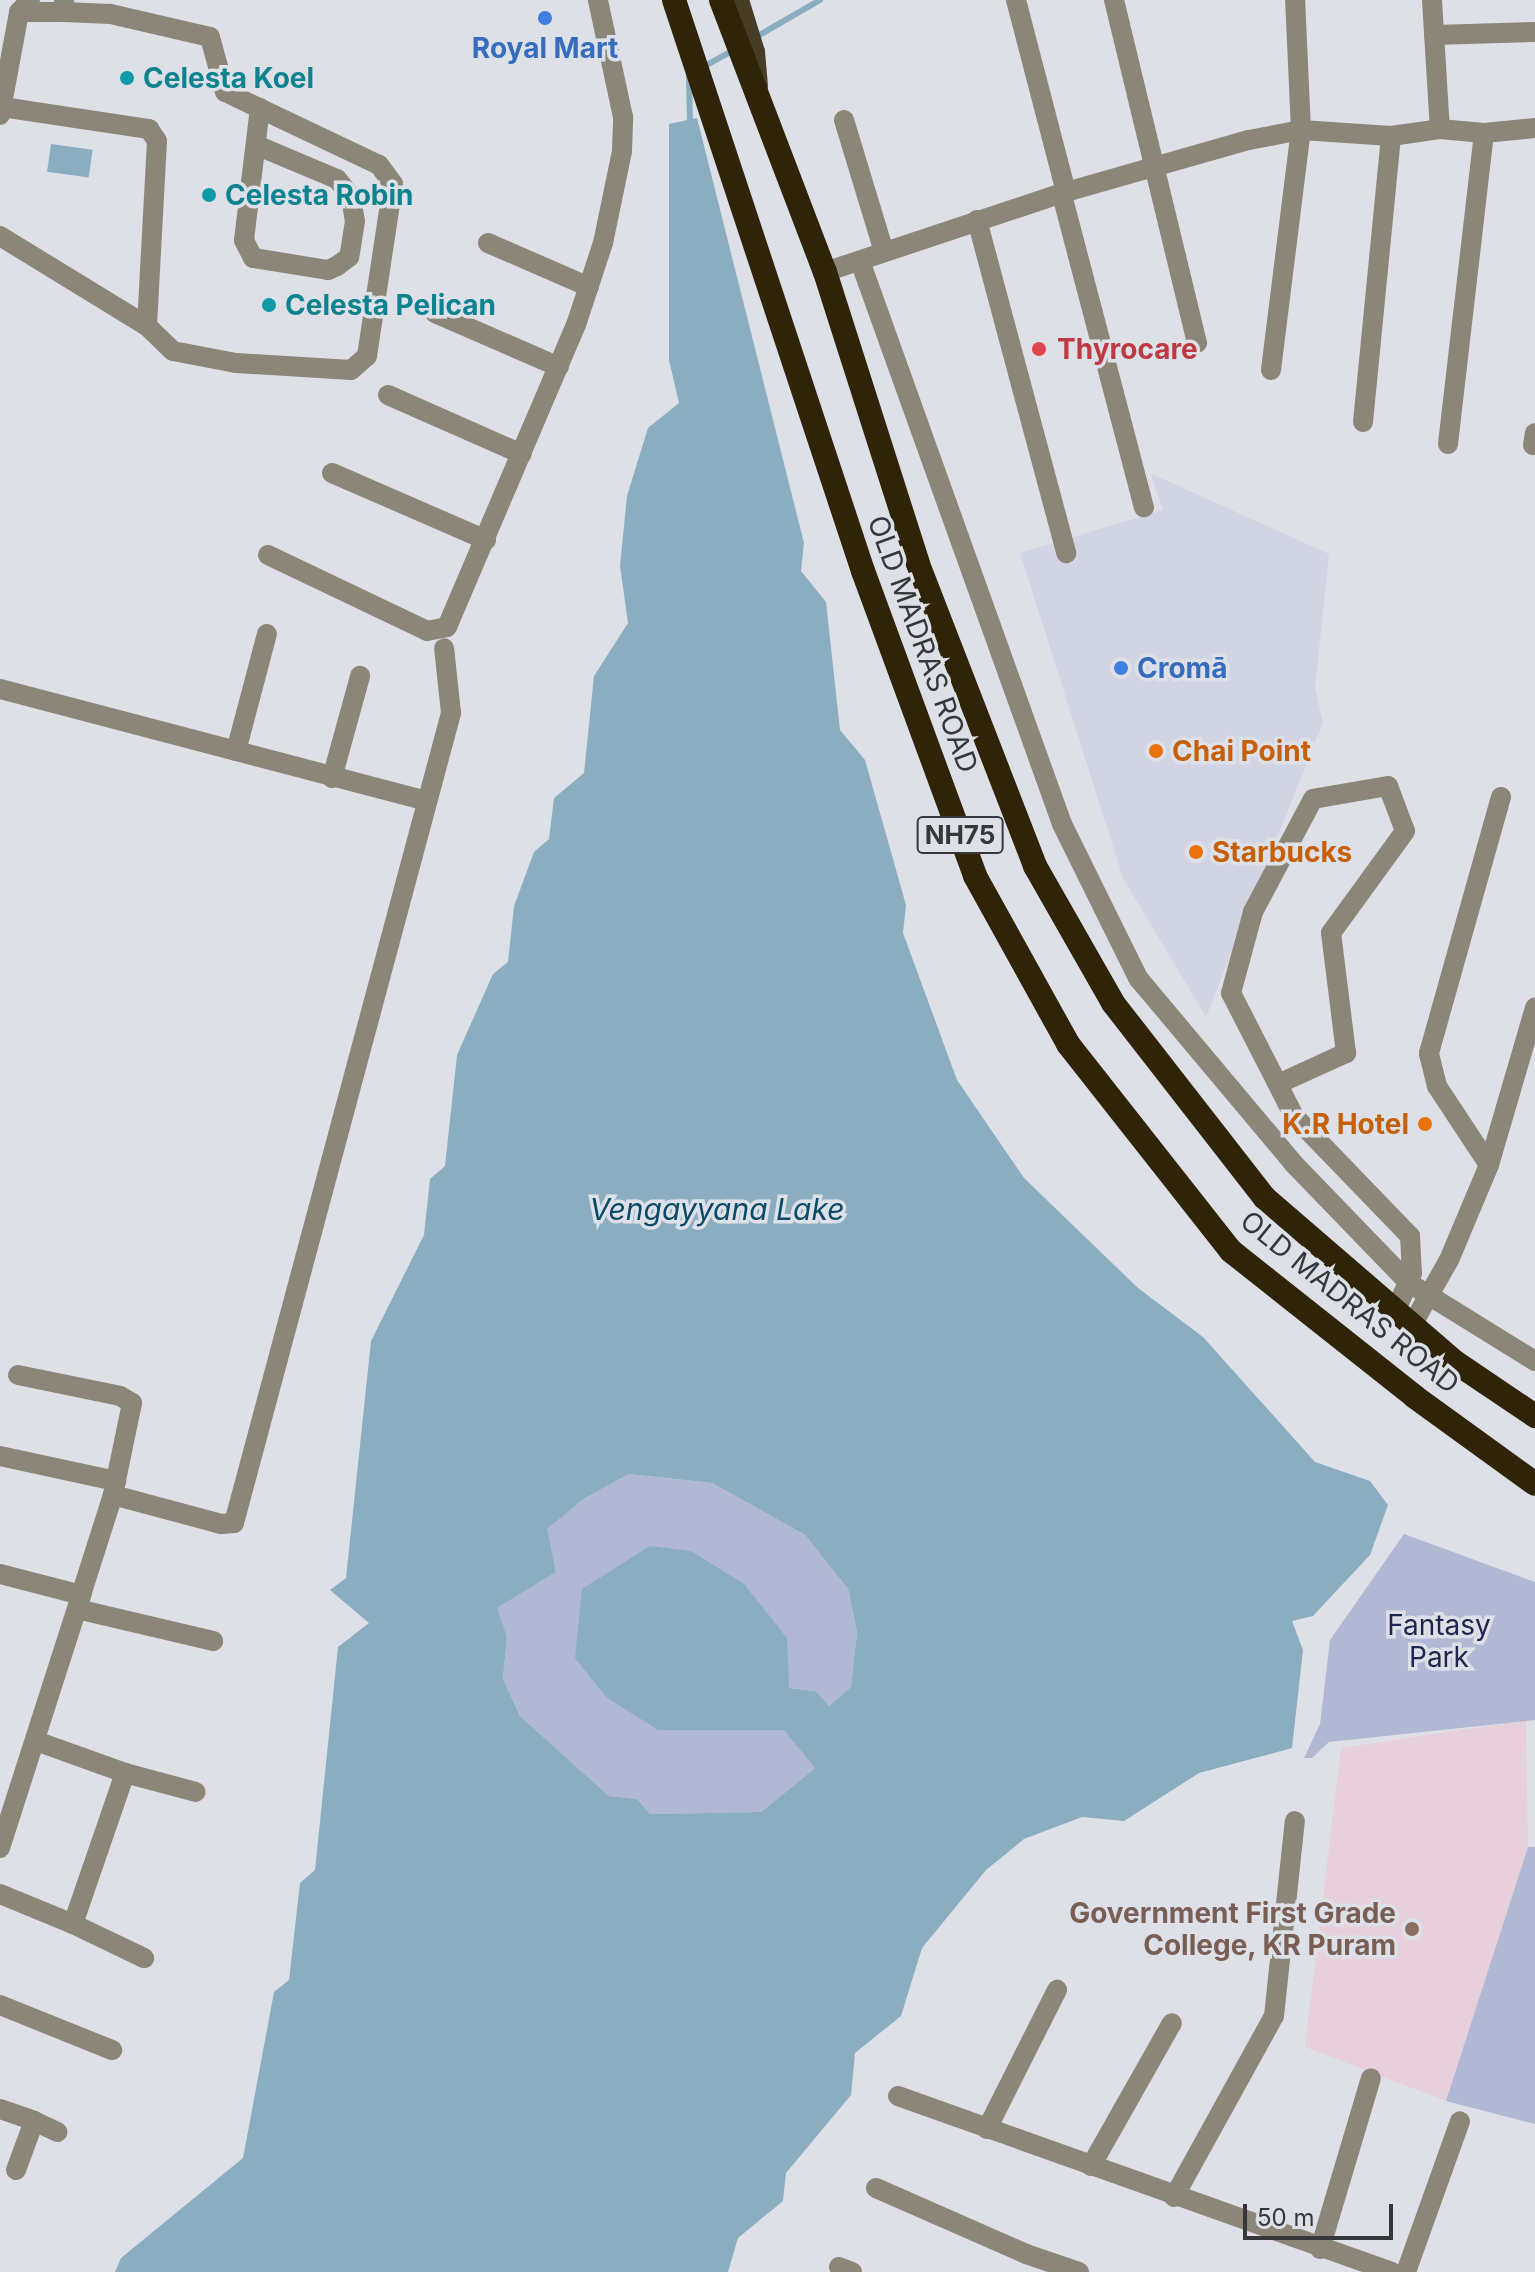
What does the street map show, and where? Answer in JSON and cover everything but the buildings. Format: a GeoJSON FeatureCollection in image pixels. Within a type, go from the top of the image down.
{"type":"FeatureCollection","features":[{"type":"Feature","properties":{"kind":"highway","name":"OLD MADRAS ROAD"},"geometry":{"type":"LineString","coordinates":[[674,0],[863,571],[975,876],[1068,1044],[1231,1251],[1415,1397],[1535,1484]]}},
{"type":"Feature","properties":{"kind":"highway","name":"OLD MADRAS ROAD"},"geometry":{"type":"LineString","coordinates":[[721,0],[825,272],[918,564],[1035,866],[1113,1003],[1265,1198],[1404,1317],[1535,1416]]}},
{"type":"Feature","properties":{"kind":"main road"},"geometry":{"type":"LineString","coordinates":[[739,0],[755,52],[758,94]]}},
{"type":"Feature","properties":{"kind":"street"},"geometry":{"type":"LineString","coordinates":[[268,555],[427,631],[439,631],[456,611],[559,367],[589,287],[622,151],[617,76],[598,0]]}},
{"type":"Feature","properties":{"kind":"street"},"geometry":{"type":"LineString","coordinates":[[1016,0],[1144,507]]}},
{"type":"Feature","properties":{"kind":"street"},"geometry":{"type":"LineString","coordinates":[[1114,0],[1158,169],[1197,343]]}},
{"type":"Feature","properties":{"kind":"street"},"geometry":{"type":"LineString","coordinates":[[1271,370],[1301,130],[1295,0]]}},
{"type":"Feature","properties":{"kind":"street"},"geometry":{"type":"LineString","coordinates":[[1432,0],[1440,129]]}},
{"type":"Feature","properties":{"kind":"street"},"geometry":{"type":"LineString","coordinates":[[0,236],[147,326],[173,351],[236,363],[351,370],[367,356],[393,184],[379,165],[225,92],[210,37],[65,6],[25,6],[1,111],[149,129],[157,141],[147,326]]}},
{"type":"Feature","properties":{"kind":"street"},"geometry":{"type":"LineString","coordinates":[[1434,35],[1535,32]]}},
{"type":"Feature","properties":{"kind":"street"},"geometry":{"type":"LineString","coordinates":[[256,145],[337,179],[351,197],[349,257],[328,270],[253,258],[244,240],[260,108]]}},
{"type":"Feature","properties":{"kind":"street"},"geometry":{"type":"LineString","coordinates":[[844,120],[884,252]]}},
{"type":"Feature","properties":{"kind":"street"},"geometry":{"type":"LineString","coordinates":[[825,272],[1064,194],[1301,130],[1391,136],[1440,129],[1484,133],[1535,128]]}},
{"type":"Feature","properties":{"kind":"street"},"geometry":{"type":"LineString","coordinates":[[1448,444],[1484,133]]}},
{"type":"Feature","properties":{"kind":"street"},"geometry":{"type":"LineString","coordinates":[[1363,422],[1391,136]]}},
{"type":"Feature","properties":{"kind":"street"},"geometry":{"type":"LineString","coordinates":[[977,220],[1066,553]]}},
{"type":"Feature","properties":{"kind":"street"},"geometry":{"type":"LineString","coordinates":[[352,239],[384,242]]}},
{"type":"Feature","properties":{"kind":"street"},"geometry":{"type":"LineString","coordinates":[[488,243],[589,287]]}},
{"type":"Feature","properties":{"kind":"street"},"geometry":{"type":"LineString","coordinates":[[860,261],[1062,824],[1138,978],[1293,1163],[1409,1283],[1535,1361]]}},
{"type":"Feature","properties":{"kind":"street"},"geometry":{"type":"LineString","coordinates":[[435,313],[559,367]]}},
{"type":"Feature","properties":{"kind":"street"},"geometry":{"type":"LineString","coordinates":[[388,395],[522,454]]}},
{"type":"Feature","properties":{"kind":"street"},"geometry":{"type":"LineString","coordinates":[[332,473],[486,540]]}},
{"type":"Feature","properties":{"kind":"street"},"geometry":{"type":"LineString","coordinates":[[236,751],[267,634]]}},
{"type":"Feature","properties":{"kind":"street"},"geometry":{"type":"LineString","coordinates":[[0,1456],[115,1488],[221,1524],[234,1523],[451,713],[444,648]]}},
{"type":"Feature","properties":{"kind":"street"},"geometry":{"type":"LineString","coordinates":[[332,778],[360,676]]}},
{"type":"Feature","properties":{"kind":"street"},"geometry":{"type":"LineString","coordinates":[[0,689],[426,801]]}},
{"type":"Feature","properties":{"kind":"street"},"geometry":{"type":"LineString","coordinates":[[1278,1084],[1346,1053],[1331,933],[1405,831],[1388,786],[1313,799],[1253,912],[1231,993],[1278,1084],[1305,1129],[1410,1236],[1409,1283],[1404,1317]]}},
{"type":"Feature","properties":{"kind":"street"},"geometry":{"type":"LineString","coordinates":[[1489,1165],[1437,1086],[1429,1053],[1501,797]]}},
{"type":"Feature","properties":{"kind":"street"},"geometry":{"type":"LineString","coordinates":[[1404,1317],[1430,1294],[1489,1165],[1535,1008]]}},
{"type":"Feature","properties":{"kind":"street"},"geometry":{"type":"LineString","coordinates":[[0,1848],[115,1488],[132,1403],[18,1375]]}},
{"type":"Feature","properties":{"kind":"street"},"geometry":{"type":"LineString","coordinates":[[0,1574],[79,1602],[213,1641]]}},
{"type":"Feature","properties":{"kind":"street"},"geometry":{"type":"LineString","coordinates":[[36,1741],[125,1773],[196,1792]]}},
{"type":"Feature","properties":{"kind":"street"},"geometry":{"type":"LineString","coordinates":[[73,1924],[125,1773]]}},
{"type":"Feature","properties":{"kind":"street"},"geometry":{"type":"LineString","coordinates":[[1174,2197],[1274,2016],[1295,1821]]}},
{"type":"Feature","properties":{"kind":"street"},"geometry":{"type":"LineString","coordinates":[[0,1894],[144,1958]]}},
{"type":"Feature","properties":{"kind":"street"},"geometry":{"type":"LineString","coordinates":[[987,2129],[1057,1990]]}},
{"type":"Feature","properties":{"kind":"street"},"geometry":{"type":"LineString","coordinates":[[0,2005],[112,2050]]}},
{"type":"Feature","properties":{"kind":"street"},"geometry":{"type":"LineString","coordinates":[[1091,2166],[1172,2023]]}},
{"type":"Feature","properties":{"kind":"street"},"geometry":{"type":"LineString","coordinates":[[1320,2249],[1371,2078]]}},
{"type":"Feature","properties":{"kind":"street"},"geometry":{"type":"LineString","coordinates":[[898,2096],[1174,2197],[1392,2272]]}},
{"type":"Feature","properties":{"kind":"street"},"geometry":{"type":"LineString","coordinates":[[0,2109],[58,2132]]}},
{"type":"Feature","properties":{"kind":"street"},"geometry":{"type":"LineString","coordinates":[[16,2170],[34,2121]]}},
{"type":"Feature","properties":{"kind":"street"},"geometry":{"type":"LineString","coordinates":[[1406,2272],[1460,2121]]}},
{"type":"Feature","properties":{"kind":"street"},"geometry":{"type":"LineString","coordinates":[[876,2188],[1026,2254],[1079,2272]]}},
{"type":"Feature","properties":{"kind":"shaded area"},"geometry":{"type":"Polygon","coordinates":[[[1150,473],[1329,554],[1315,688],[1323,722],[1206,1017],[1123,878],[1020,553],[1163,510],[1150,473]]]}},
{"type":"Feature","properties":{"kind":"shaded area","name":"Government First Grade College, KR Puram"},"geometry":{"type":"Polygon","coordinates":[[[1526,1720],[1528,1847],[1446,2101],[1305,2047],[1341,1748],[1526,1720]]]}},
{"type":"Feature","properties":{"kind":"green space"},"geometry":{"type":"Polygon","coordinates":[[[629,1474],[712,1483],[805,1535],[848,1589],[857,1632],[851,1687],[829,1706],[816,1691],[788,1688],[658,1730],[784,1729],[815,1768],[761,1812],[650,1814],[637,1799],[609,1796],[520,1716],[503,1679],[507,1637],[496,1608],[556,1572],[546,1529],[585,1498],[629,1474]]]}},
{"type":"Feature","properties":{"kind":"green space","name":"Fantasy Park"},"geometry":{"type":"Polygon","coordinates":[[[1404,1534],[1535,1582],[1535,1720],[1329,1742],[1312,1758],[1304,1758],[1320,1724],[1330,1640],[1404,1534]]]}},
{"type":"Feature","properties":{"kind":"green space"},"geometry":{"type":"Polygon","coordinates":[[[1528,1847],[1535,1847],[1535,2124],[1446,2101],[1528,1847]]]}},
{"type":"Feature","properties":{"kind":"water","name":"Vengayyana Lake"},"geometry":{"type":"Polygon","coordinates":[[[697,118],[804,543],[801,571],[826,602],[840,730],[865,760],[906,905],[903,933],[957,1080],[1024,1178],[1138,1288],[1203,1337],[1315,1462],[1370,1481],[1388,1505],[1370,1555],[1313,1616],[1292,1621],[1303,1650],[1292,1748],[1199,1773],[1124,1821],[1082,1817],[1024,1839],[986,1870],[922,1948],[901,2016],[855,2053],[851,2095],[786,2173],[783,2201],[738,2238],[728,2272],[115,2272],[121,2258],[243,2158],[274,1992],[289,1980],[300,1883],[315,1870],[338,1647],[369,1623],[330,1590],[346,1578],[371,1341],[424,1235],[430,1179],[445,1166],[457,1055],[493,974],[508,962],[514,906],[534,852],[549,839],[554,798],[584,773],[594,676],[628,623],[620,566],[627,496],[648,428],[679,403],[669,360],[669,124],[697,118]],[[629,1474],[585,1498],[547,1529],[556,1572],[497,1608],[507,1637],[503,1679],[520,1716],[609,1796],[637,1799],[650,1814],[761,1812],[815,1768],[784,1730],[658,1730],[606,1697],[575,1658],[582,1589],[650,1546],[691,1551],[744,1584],[787,1638],[789,1688],[816,1691],[829,1706],[851,1687],[857,1632],[848,1589],[805,1535],[712,1483],[629,1474]]]}},
{"type":"Feature","properties":{"kind":"water"},"geometry":{"type":"Polygon","coordinates":[[[51,144],[93,150],[89,178],[47,172],[51,144]]]}},
{"type":"Feature","properties":{"kind":"waterway"},"geometry":{"type":"LineString","coordinates":[[756,37],[820,0]]}},
{"type":"Feature","properties":{"kind":"waterway"},"geometry":{"type":"LineString","coordinates":[[703,67],[735,49]]}},
{"type":"Feature","properties":{"kind":"waterway"},"geometry":{"type":"LineString","coordinates":[[689,76],[690,124]]}},
{"type":"Feature","properties":{"kind":"place","name":"Royal Mart"},"geometry":{"type":"Point","coordinates":[545,18]}},
{"type":"Feature","properties":{"kind":"place","name":"Celesta Koel"},"geometry":{"type":"Point","coordinates":[127,78]}},
{"type":"Feature","properties":{"kind":"place","name":"Celesta Robin"},"geometry":{"type":"Point","coordinates":[209,195]}},
{"type":"Feature","properties":{"kind":"place","name":"Celesta Pelican"},"geometry":{"type":"Point","coordinates":[269,305]}},
{"type":"Feature","properties":{"kind":"place","name":"Thyrocare"},"geometry":{"type":"Point","coordinates":[1039,349]}},
{"type":"Feature","properties":{"kind":"place","name":"Cromā"},"geometry":{"type":"Point","coordinates":[1121,668]}},
{"type":"Feature","properties":{"kind":"place","name":"Chai Point"},"geometry":{"type":"Point","coordinates":[1156,751]}},
{"type":"Feature","properties":{"kind":"place","name":"Starbucks"},"geometry":{"type":"Point","coordinates":[1196,852]}},
{"type":"Feature","properties":{"kind":"place","name":"K.R Hotel"},"geometry":{"type":"Point","coordinates":[1425,1124]}},
{"type":"Feature","properties":{"kind":"place","name":"Government First Grade College, KR Puram"},"geometry":{"type":"Point","coordinates":[1412,1929]}}]}
